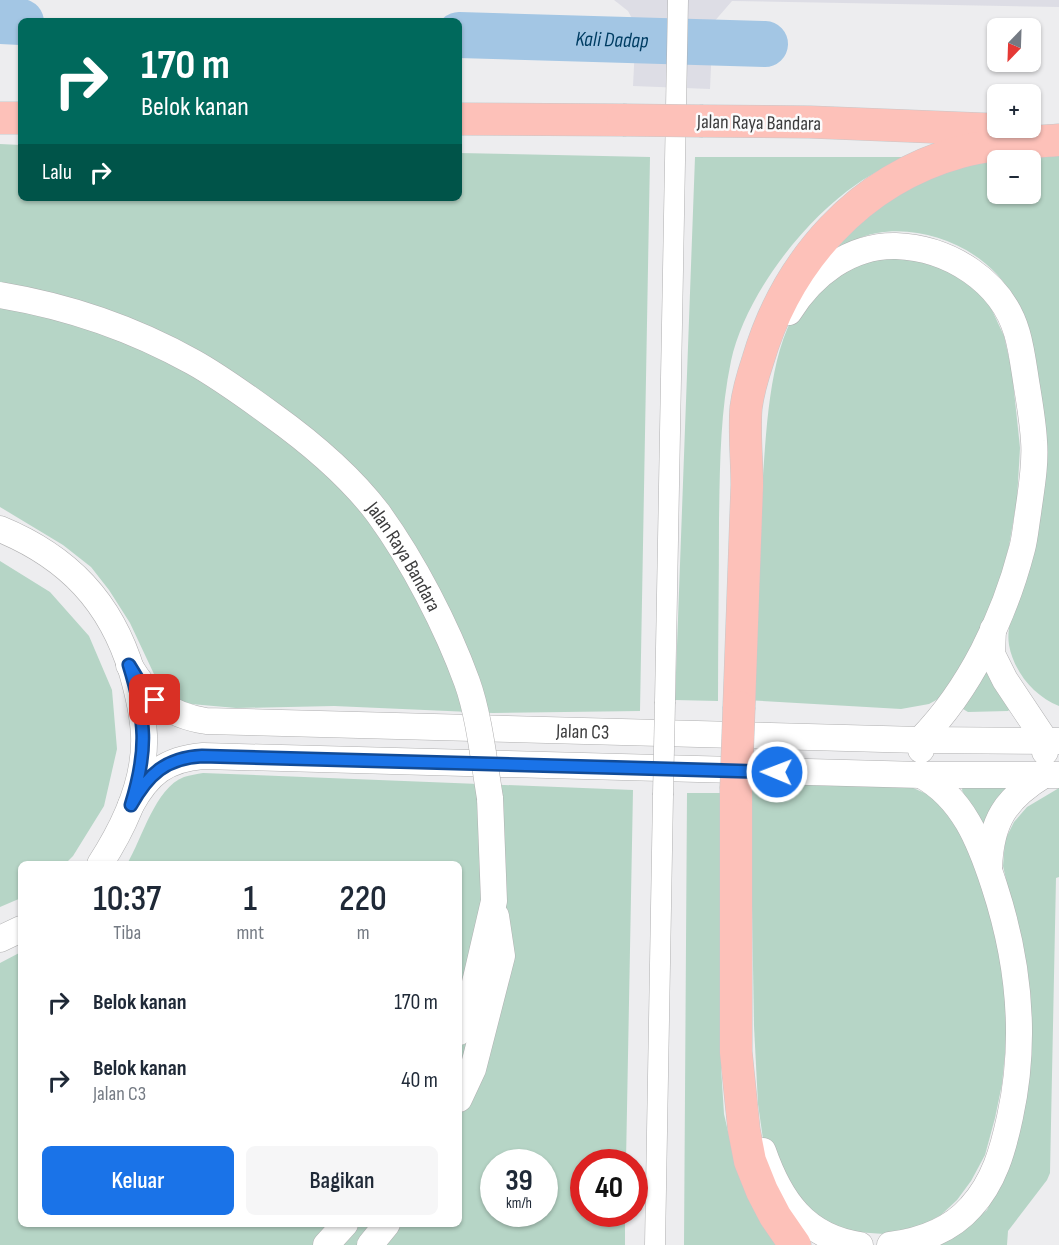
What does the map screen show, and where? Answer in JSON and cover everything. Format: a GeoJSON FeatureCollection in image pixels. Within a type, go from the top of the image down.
{"type":"FeatureCollection","features":[{"type":"Feature","properties":{"kind":"main road"},"geometry":{"type":"LineString","coordinates":[[0,118],[18,118]]}},
{"type":"Feature","properties":{"kind":"main road","name":"Jalan Raya Bandara"},"geometry":{"type":"LineString","coordinates":[[462,119],[810,122],[1059,132]]}},
{"type":"Feature","properties":{"kind":"main road"},"geometry":{"type":"LineString","coordinates":[[795,1245],[775,1216],[750,1161],[744,1130],[736,1052],[736,789],[747,477],[746,408],[754,371],[776,307],[813,248],[855,207],[875,192],[915,170],[960,152],[991,146],[1059,140]]}},
{"type":"Feature","properties":{"kind":"street"},"geometry":{"type":"LineString","coordinates":[[656,1245],[678,0]]}},
{"type":"Feature","properties":{"kind":"street"},"geometry":{"type":"LineString","coordinates":[[747,477],[765,373],[776,341],[797,300],[816,278],[846,258],[864,251],[891,246],[926,250],[946,256],[967,268],[995,293],[1006,309],[1017,333],[1034,442],[1032,482],[1023,548],[993,629],[952,703],[920,740],[921,775],[942,788],[963,812],[989,868],[1005,916],[1019,1001],[1020,1048],[1017,1088],[999,1161],[985,1189],[969,1209],[938,1232],[890,1245]]}},
{"type":"Feature","properties":{"kind":"street","name":"Jalan Raya Bandara"},"geometry":{"type":"LineString","coordinates":[[0,295],[75,313],[135,334],[192,361],[244,394],[290,428],[334,464],[378,513],[417,576],[446,630],[468,684],[481,741],[489,798],[494,901],[474,987],[462,1023]]}},
{"type":"Feature","properties":{"kind":"street"},"geometry":{"type":"LineString","coordinates":[[0,530],[46,553],[80,580],[97,600],[120,640],[137,690],[144,737],[142,760],[131,805],[122,827],[102,861]]}},
{"type":"Feature","properties":{"kind":"street"},"geometry":{"type":"LineString","coordinates":[[989,868],[992,840],[1004,811],[1019,791],[1052,775],[1052,741],[1005,680],[992,654],[993,629]]}},
{"type":"Feature","properties":{"kind":"street","name":"Jalan C3"},"geometry":{"type":"LineString","coordinates":[[129,665],[143,688],[155,700],[190,719],[206,721],[920,740],[1052,741]]}},
{"type":"Feature","properties":{"kind":"street","name":"Jalan C3"},"geometry":{"type":"LineString","coordinates":[[131,805],[146,781],[167,764],[179,759],[202,756],[921,775],[1052,775]]}},
{"type":"Feature","properties":{"kind":"street"},"geometry":{"type":"LineString","coordinates":[[462,1093],[473,1069],[502,956],[494,901]]}},
{"type":"Feature","properties":{"kind":"street"},"geometry":{"type":"LineString","coordinates":[[0,939],[18,930]]}},
{"type":"Feature","properties":{"kind":"street"},"geometry":{"type":"LineString","coordinates":[[736,1052],[759,1142],[771,1173],[788,1204],[813,1227],[834,1238],[860,1245]]}},
{"type":"Feature","properties":{"kind":"street"},"geometry":{"type":"LineString","coordinates":[[326,1245],[342,1227]]}},
{"type":"Feature","properties":{"kind":"street"},"geometry":{"type":"LineString","coordinates":[[370,1245],[385,1227]]}},
{"type":"Feature","properties":{"kind":"shaded area"},"geometry":{"type":"Polygon","coordinates":[[[614,0],[1059,0],[1059,7],[732,1],[713,23],[710,89],[633,86],[636,26],[628,11],[614,0]]]}},
{"type":"Feature","properties":{"kind":"green space"},"geometry":{"type":"Polygon","coordinates":[[[0,144],[18,145],[18,201],[462,201],[462,153],[650,157],[640,711],[493,713],[334,706],[236,708],[191,704],[175,699],[161,689],[130,623],[91,567],[63,545],[0,507],[0,144]]]}},
{"type":"Feature","properties":{"kind":"green space"},"geometry":{"type":"Polygon","coordinates":[[[1059,152],[1059,706],[1041,696],[1020,674],[1015,665],[1008,636],[1011,617],[1028,571],[1037,536],[1043,487],[1041,446],[1030,352],[1021,312],[1004,283],[991,268],[956,245],[937,238],[897,231],[877,233],[845,244],[815,260],[854,222],[951,165],[987,161],[987,204],[1041,204],[1041,154],[1059,152]]]}},
{"type":"Feature","properties":{"kind":"green space"},"geometry":{"type":"Polygon","coordinates":[[[695,157],[905,157],[863,180],[816,218],[779,262],[763,286],[738,336],[727,381],[721,440],[718,701],[675,700],[695,157]]]}},
{"type":"Feature","properties":{"kind":"green space"},"geometry":{"type":"Polygon","coordinates":[[[874,256],[928,259],[979,291],[992,310],[1004,336],[1012,372],[1020,448],[1017,499],[1009,546],[997,593],[949,693],[929,704],[901,709],[745,700],[766,431],[773,378],[779,353],[787,330],[805,300],[832,278],[874,256]]]}},
{"type":"Feature","properties":{"kind":"green space"},"geometry":{"type":"Polygon","coordinates":[[[0,561],[50,592],[89,636],[112,690],[117,749],[104,806],[73,856],[68,861],[18,861],[18,899],[0,907],[0,561]]]}},
{"type":"Feature","properties":{"kind":"green space"},"geometry":{"type":"Polygon","coordinates":[[[986,659],[1010,709],[1008,711],[968,712],[963,709],[962,705],[986,659]]]}},
{"type":"Feature","properties":{"kind":"green space"},"geometry":{"type":"Polygon","coordinates":[[[203,773],[633,790],[626,1149],[570,1149],[570,1227],[625,1227],[625,1245],[0,1245],[0,963],[18,954],[18,1227],[462,1227],[462,861],[129,861],[150,815],[174,783],[184,777],[203,773]]]}},
{"type":"Feature","properties":{"kind":"green space"},"geometry":{"type":"Polygon","coordinates":[[[886,783],[911,787],[929,795],[960,822],[998,926],[1006,1009],[1006,1044],[1002,1084],[995,1118],[985,1155],[971,1181],[957,1200],[941,1215],[922,1225],[884,1234],[843,1231],[800,1204],[763,1139],[758,1104],[754,1026],[750,784],[886,783]]]}},
{"type":"Feature","properties":{"kind":"green space"},"geometry":{"type":"Polygon","coordinates":[[[963,784],[1009,786],[984,839],[962,790],[963,784]]]}},
{"type":"Feature","properties":{"kind":"green space"},"geometry":{"type":"Polygon","coordinates":[[[1059,788],[1059,877],[1056,878],[1050,1173],[1008,1231],[1007,1245],[934,1245],[961,1232],[987,1210],[1009,1163],[1031,1041],[1028,977],[1003,866],[1005,840],[1014,822],[1027,807],[1059,788]]]}},
{"type":"Feature","properties":{"kind":"green space"},"geometry":{"type":"Polygon","coordinates":[[[687,793],[728,793],[721,1067],[724,1114],[737,1171],[767,1229],[779,1245],[684,1245],[687,793]]]}},
{"type":"Feature","properties":{"kind":"waterway","name":"Kali Dadap"},"geometry":{"type":"LineString","coordinates":[[0,21],[18,22]]}},
{"type":"Feature","properties":{"kind":"waterway","name":"Kali Dadap"},"geometry":{"type":"LineString","coordinates":[[462,35],[765,44]]}},
{"type":"Feature","properties":{"kind":"route"},"geometry":{"type":"LineString","coordinates":[[155,700],[143,688],[129,665],[137,690],[144,737],[142,760],[131,805],[146,781],[167,764],[179,759],[202,756],[777,772]]}}]}
